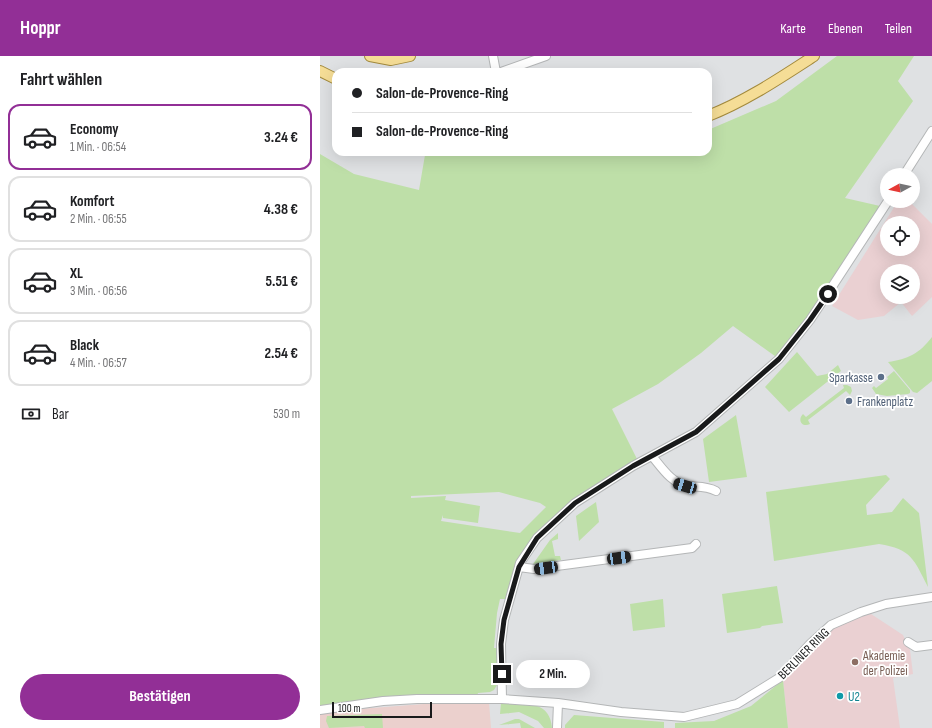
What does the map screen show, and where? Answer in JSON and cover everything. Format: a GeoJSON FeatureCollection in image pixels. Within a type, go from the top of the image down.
{"type":"FeatureCollection","features":[{"type":"Feature","properties":{"kind":"main road"},"geometry":{"type":"LineString","coordinates":[[370,56],[392,60],[410,56]]}},
{"type":"Feature","properties":{"kind":"main road"},"geometry":{"type":"LineString","coordinates":[[712,114],[759,91],[814,56]]}},
{"type":"Feature","properties":{"kind":"main road"},"geometry":{"type":"LineString","coordinates":[[320,70],[332,78]]}},
{"type":"Feature","properties":{"kind":"street"},"geometry":{"type":"LineString","coordinates":[[493,56],[495,68]]}},
{"type":"Feature","properties":{"kind":"street"},"geometry":{"type":"LineString","coordinates":[[512,68],[546,56]]}},
{"type":"Feature","properties":{"kind":"street"},"geometry":{"type":"LineString","coordinates":[[908,168],[932,131]]}},
{"type":"Feature","properties":{"kind":"street"},"geometry":{"type":"LineString","coordinates":[[502,699],[501,644],[504,620],[519,567],[537,538],[575,503],[633,466],[696,432],[779,359],[810,320],[883,208]]}},
{"type":"Feature","properties":{"kind":"street"},"geometry":{"type":"LineString","coordinates":[[652,456],[668,476],[677,484],[710,488],[716,491]]}},
{"type":"Feature","properties":{"kind":"street"},"geometry":{"type":"LineString","coordinates":[[519,567],[530,570],[692,548],[696,544]]}},
{"type":"Feature","properties":{"kind":"street","name":"BERLINER RING"},"geometry":{"type":"LineString","coordinates":[[320,710],[417,699],[502,699],[558,703],[621,712],[684,717],[737,704],[779,678],[809,645],[831,625],[861,612],[886,604],[932,597]]}},
{"type":"Feature","properties":{"kind":"street"},"geometry":{"type":"LineString","coordinates":[[908,642],[916,647],[932,645]]}},
{"type":"Feature","properties":{"kind":"street"},"geometry":{"type":"LineString","coordinates":[[557,728],[558,703]]}},
{"type":"Feature","properties":{"kind":"shaded area"},"geometry":{"type":"Polygon","coordinates":[[[894,208],[916,208],[932,224],[932,297],[912,316],[903,304],[920,304],[920,264],[880,264],[880,304],[899,304],[884,316],[858,320],[832,306],[880,230],[880,256],[920,256],[920,216],[889,216],[894,208]]]}},
{"type":"Feature","properties":{"kind":"shaded area","name":"Akademie der Polizei"},"geometry":{"type":"Polygon","coordinates":[[[871,614],[903,635],[910,650],[913,674],[893,678],[900,728],[788,728],[783,680],[822,637],[844,621],[871,614]]]}},
{"type":"Feature","properties":{"kind":"shaded area"},"geometry":{"type":"Polygon","coordinates":[[[463,701],[489,702],[491,728],[320,728],[320,712],[463,701]]]}},
{"type":"Feature","properties":{"kind":"green space"},"geometry":{"type":"Polygon","coordinates":[[[837,56],[914,56],[898,81],[913,101],[845,198],[880,206],[779,359],[733,326],[701,353],[658,384],[612,409],[639,463],[575,503],[537,538],[516,567],[505,599],[500,599],[497,613],[494,648],[499,648],[497,685],[494,690],[490,692],[478,693],[476,699],[417,699],[320,710],[320,154],[354,174],[419,190],[425,156],[712,156],[712,128],[776,101],[837,56]],[[499,492],[411,496],[411,498],[446,496],[445,500],[480,506],[478,523],[443,518],[443,515],[441,521],[520,533],[546,507],[540,503],[499,492]]]}},
{"type":"Feature","properties":{"kind":"green space"},"geometry":{"type":"Polygon","coordinates":[[[932,337],[932,381],[917,393],[913,392],[888,362],[913,355],[918,352],[932,337]]]}},
{"type":"Feature","properties":{"kind":"green space"},"geometry":{"type":"Polygon","coordinates":[[[797,352],[817,376],[827,374],[838,365],[841,371],[789,412],[765,387],[797,352]]]}},
{"type":"Feature","properties":{"kind":"green space"},"geometry":{"type":"Polygon","coordinates":[[[894,371],[910,390],[910,393],[887,396],[876,394],[872,388],[874,386],[876,388],[888,379],[887,377],[894,371]]]}},
{"type":"Feature","properties":{"kind":"green space"},"geometry":{"type":"Polygon","coordinates":[[[843,385],[851,387],[852,391],[850,395],[846,391],[808,420],[810,424],[805,425],[801,423],[800,419],[803,414],[806,417],[844,388],[843,385]]]}},
{"type":"Feature","properties":{"kind":"green space"},"geometry":{"type":"Polygon","coordinates":[[[736,415],[747,477],[709,482],[703,439],[736,415]]]}},
{"type":"Feature","properties":{"kind":"green space"},"geometry":{"type":"Polygon","coordinates":[[[886,475],[890,479],[866,505],[867,515],[892,512],[903,498],[919,513],[928,587],[911,557],[899,549],[879,544],[774,561],[766,492],[886,475]]]}},
{"type":"Feature","properties":{"kind":"green space"},"geometry":{"type":"Polygon","coordinates":[[[596,502],[599,522],[579,541],[576,516],[596,502]]]}},
{"type":"Feature","properties":{"kind":"green space"},"geometry":{"type":"Polygon","coordinates":[[[558,533],[558,539],[552,541],[555,556],[560,556],[561,560],[533,564],[550,540],[558,533]]]}},
{"type":"Feature","properties":{"kind":"green space"},"geometry":{"type":"Polygon","coordinates":[[[777,586],[783,623],[727,633],[722,594],[777,586]]]}},
{"type":"Feature","properties":{"kind":"green space"},"geometry":{"type":"Polygon","coordinates":[[[663,599],[665,627],[633,631],[630,604],[663,599]]]}},
{"type":"Feature","properties":{"kind":"green space"},"geometry":{"type":"Polygon","coordinates":[[[783,680],[788,728],[675,728],[675,723],[714,721],[751,706],[783,680]]]}},
{"type":"Feature","properties":{"kind":"green space"},"geometry":{"type":"Polygon","coordinates":[[[501,703],[534,705],[541,708],[546,712],[550,719],[552,728],[544,728],[538,721],[519,712],[500,714],[501,703]]]}},
{"type":"Feature","properties":{"kind":"green space"},"geometry":{"type":"Polygon","coordinates":[[[382,714],[383,728],[365,728],[364,726],[329,728],[326,721],[327,716],[382,714]]]}},
{"type":"Feature","properties":{"kind":"green space"},"geometry":{"type":"Polygon","coordinates":[[[574,715],[664,722],[664,728],[565,728],[565,725],[574,715]]]}},
{"type":"Feature","properties":{"kind":"green space"},"geometry":{"type":"Polygon","coordinates":[[[519,719],[535,728],[521,728],[520,723],[499,725],[519,719]]]}},
{"type":"Feature","properties":{"kind":"place","name":"Sparkasse"},"geometry":{"type":"Point","coordinates":[881,377]}},
{"type":"Feature","properties":{"kind":"place","name":"Frankenplatz"},"geometry":{"type":"Point","coordinates":[849,401]}},
{"type":"Feature","properties":{"kind":"place","name":"Akademie der Polizei"},"geometry":{"type":"Point","coordinates":[855,662]}},
{"type":"Feature","properties":{"kind":"place","name":"U2"},"geometry":{"type":"Point","coordinates":[840,696]}},
{"type":"Feature","properties":{"kind":"route"},"geometry":{"type":"LineString","coordinates":[[502,674],[501,644],[504,620],[520,563],[537,538],[575,503],[633,466],[696,432],[779,359],[810,320],[828,294]]}}]}
